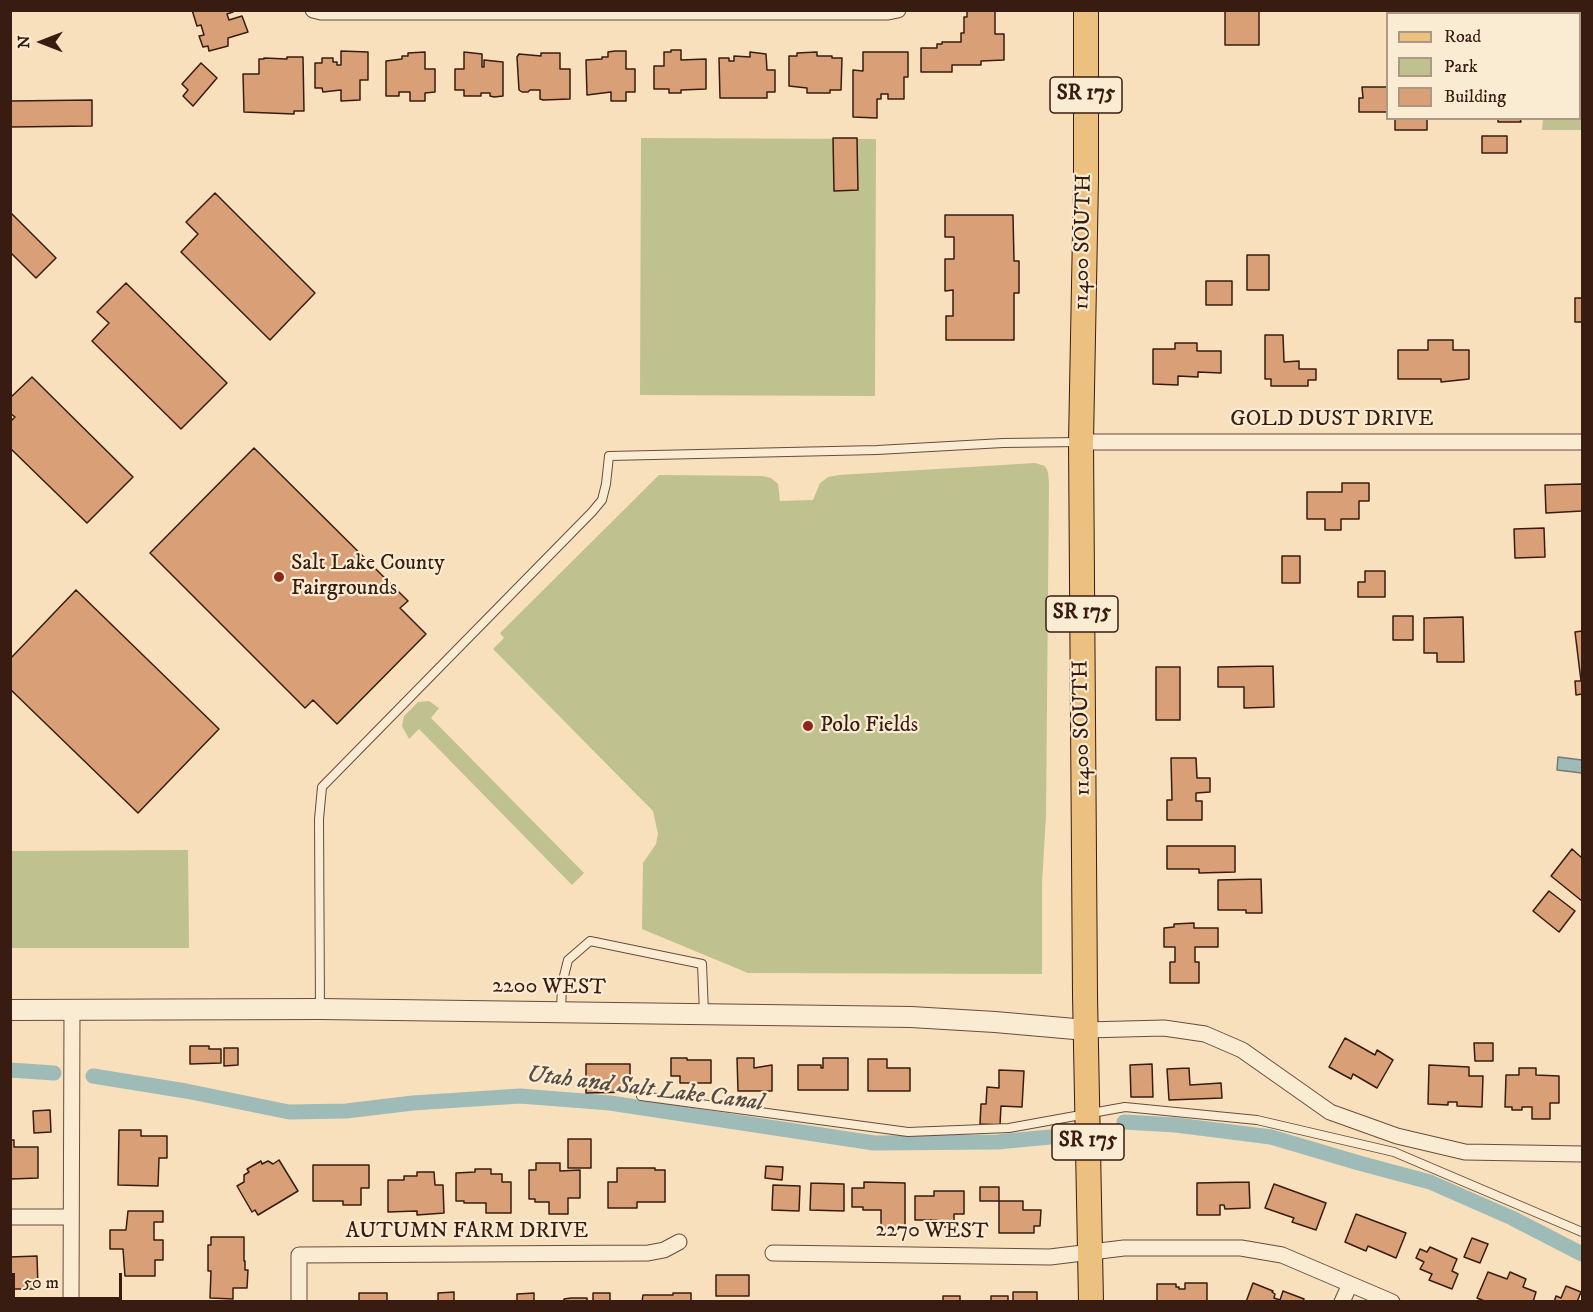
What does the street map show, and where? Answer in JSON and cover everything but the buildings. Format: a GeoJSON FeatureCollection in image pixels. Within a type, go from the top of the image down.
{"type":"FeatureCollection","features":[{"type":"Feature","properties":{"kind":"main road","name":"11400 SOUTH"},"geometry":{"type":"LineString","coordinates":[[1086,10],[1086,180],[1081,442],[1086,1030],[1091,1302]]}},
{"type":"Feature","properties":{"kind":"street"},"geometry":{"type":"LineString","coordinates":[[313,10],[321,12],[888,12],[898,10]]}},
{"type":"Feature","properties":{"kind":"street","name":"GOLD DUST DRIVE"},"geometry":{"type":"LineString","coordinates":[[1081,442],[1582,442]]}},
{"type":"Feature","properties":{"kind":"street","name":"2200 WEST"},"geometry":{"type":"LineString","coordinates":[[10,1010],[320,1009],[911,1017],[1086,1030]]}},
{"type":"Feature","properties":{"kind":"street"},"geometry":{"type":"LineString","coordinates":[[71,1302],[72,1010]]}},
{"type":"Feature","properties":{"kind":"street"},"geometry":{"type":"LineString","coordinates":[[1086,1030],[1164,1028],[1205,1034],[1242,1050],[1330,1112],[1397,1136],[1465,1152],[1582,1154]]}},
{"type":"Feature","properties":{"kind":"street"},"geometry":{"type":"LineString","coordinates":[[10,1217],[70,1216]]}},
{"type":"Feature","properties":{"kind":"street","name":"AUTUMN FARM DRIVE"},"geometry":{"type":"LineString","coordinates":[[299,1302],[299,1256],[648,1252],[664,1250],[679,1242]]}},
{"type":"Feature","properties":{"kind":"street","name":"2270 WEST"},"geometry":{"type":"LineString","coordinates":[[773,1253],[1050,1257],[1124,1248],[1255,1249],[1282,1255],[1392,1302]]}},
{"type":"Feature","properties":{"kind":"street"},"geometry":{"type":"LineString","coordinates":[[1342,1302],[1350,1284]]}},
{"type":"Feature","properties":{"kind":"lane"},"geometry":{"type":"LineString","coordinates":[[320,1009],[319,819],[322,787],[592,512],[602,500],[609,456],[877,450],[1003,443],[1081,442]]}},
{"type":"Feature","properties":{"kind":"lane"},"geometry":{"type":"LineString","coordinates":[[561,1012],[562,984],[568,960],[590,940],[702,964],[705,1014]]}},
{"type":"Feature","properties":{"kind":"lane"},"geometry":{"type":"LineString","coordinates":[[641,1096],[908,1132],[1009,1128],[1125,1107],[1257,1120],[1394,1152],[1582,1232]]}},
{"type":"Feature","properties":{"kind":"green space"},"geometry":{"type":"Polygon","coordinates":[[[1582,91],[1582,130],[1542,130],[1543,120],[1581,120],[1582,91]]]}},
{"type":"Feature","properties":{"kind":"green space"},"geometry":{"type":"Polygon","coordinates":[[[641,138],[876,139],[875,396],[640,395],[641,138]]]}},
{"type":"Feature","properties":{"kind":"green space","name":"Polo Fields"},"geometry":{"type":"Polygon","coordinates":[[[1035,463],[1045,466],[1049,483],[1042,974],[748,973],[642,929],[643,863],[656,844],[658,834],[653,811],[493,649],[504,638],[500,633],[659,475],[762,476],[771,478],[778,484],[780,501],[813,500],[820,483],[828,477],[839,475],[1035,463]]]}},
{"type":"Feature","properties":{"kind":"green space"},"geometry":{"type":"Polygon","coordinates":[[[429,701],[439,708],[431,718],[584,873],[572,885],[419,729],[409,739],[402,726],[404,716],[418,702],[429,701]]]}},
{"type":"Feature","properties":{"kind":"green space"},"geometry":{"type":"Polygon","coordinates":[[[188,850],[189,948],[11,948],[11,851],[188,850]]]}},
{"type":"Feature","properties":{"kind":"water"},"geometry":{"type":"Polygon","coordinates":[[[1558,757],[1582,760],[1582,773],[1557,770],[1558,757]]]}},
{"type":"Feature","properties":{"kind":"waterway","name":"Utah and Salt Lake Canal"},"geometry":{"type":"LineString","coordinates":[[10,1070],[54,1073]]}},
{"type":"Feature","properties":{"kind":"waterway","name":"Utah and Salt Lake Canal"},"geometry":{"type":"LineString","coordinates":[[93,1076],[186,1091],[289,1112],[346,1111],[413,1103],[520,1096],[610,1103],[874,1143],[997,1142],[1050,1137]]}},
{"type":"Feature","properties":{"kind":"waterway","name":"Utah and Salt Lake Canal"},"geometry":{"type":"LineString","coordinates":[[1124,1122],[1176,1125],[1271,1137],[1430,1182],[1512,1218],[1582,1254]]}},
{"type":"Feature","properties":{"kind":"place","name":"Salt Lake County Fairgrounds"},"geometry":{"type":"Point","coordinates":[279,577]}},
{"type":"Feature","properties":{"kind":"place","name":"Polo Fields"},"geometry":{"type":"Point","coordinates":[808,726]}}]}
